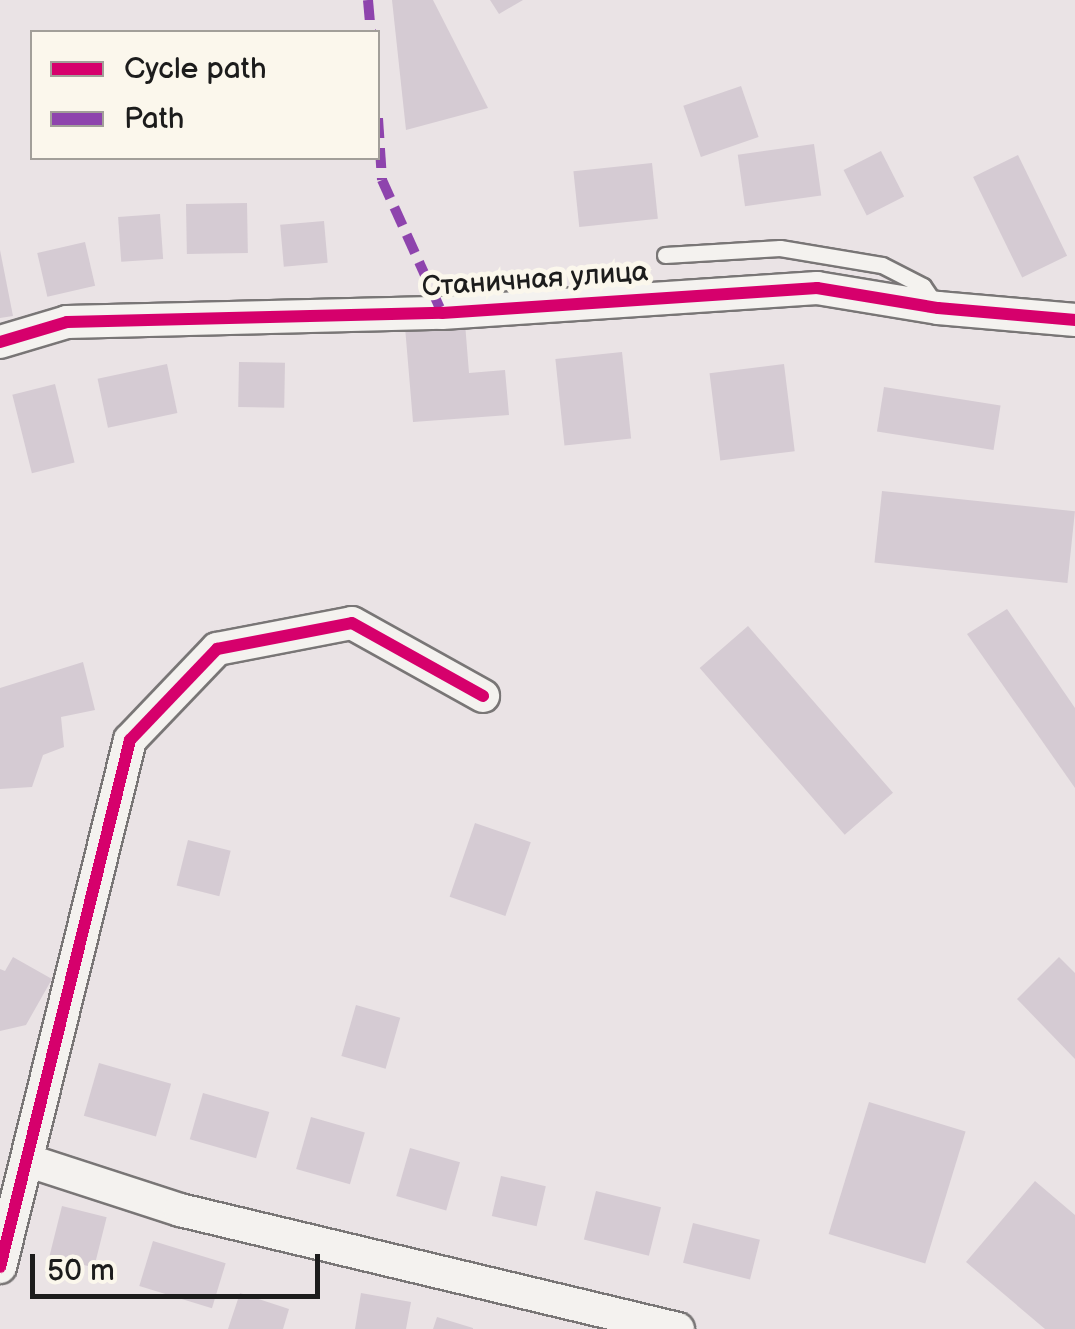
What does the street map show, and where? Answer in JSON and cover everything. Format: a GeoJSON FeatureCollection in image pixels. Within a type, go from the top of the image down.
{"type":"FeatureCollection","features":[{"type":"Feature","properties":{"kind":"street","name":"Станичная улица"},"geometry":{"type":"LineString","coordinates":[[0,342],[66,322],[442,313],[817,288],[938,308],[1075,320]]}},
{"type":"Feature","properties":{"kind":"street"},"geometry":{"type":"LineString","coordinates":[[0,1267],[130,740],[218,650],[352,623],[483,696]]}},
{"type":"Feature","properties":{"kind":"street"},"geometry":{"type":"LineString","coordinates":[[29,1161],[180,1210],[678,1329]]}},
{"type":"Feature","properties":{"kind":"lane"},"geometry":{"type":"LineString","coordinates":[[665,255],[780,248],[882,265],[923,286],[938,308]]}},
{"type":"Feature","properties":{"kind":"building"},"geometry":{"type":"Polygon","coordinates":[[[392,0],[433,0],[488,108],[406,130],[392,0]]]}},
{"type":"Feature","properties":{"kind":"building"},"geometry":{"type":"Polygon","coordinates":[[[490,0],[523,0],[499,14],[490,0]]]}},
{"type":"Feature","properties":{"kind":"building"},"geometry":{"type":"Polygon","coordinates":[[[741,86],[759,137],[701,157],[683,106],[741,86]]]}},
{"type":"Feature","properties":{"kind":"building"},"geometry":{"type":"Polygon","coordinates":[[[814,144],[821,195],[745,206],[738,155],[814,144]]]}},
{"type":"Feature","properties":{"kind":"building"},"geometry":{"type":"Polygon","coordinates":[[[881,151],[904,196],[867,216],[844,170],[881,151]]]}},
{"type":"Feature","properties":{"kind":"building"},"geometry":{"type":"Polygon","coordinates":[[[1018,155],[1067,256],[1022,278],[973,177],[1018,155]]]}},
{"type":"Feature","properties":{"kind":"building"},"geometry":{"type":"Polygon","coordinates":[[[652,163],[658,219],[579,227],[573,171],[652,163]]]}},
{"type":"Feature","properties":{"kind":"building"},"geometry":{"type":"Polygon","coordinates":[[[247,203],[248,253],[187,254],[186,204],[247,203]]]}},
{"type":"Feature","properties":{"kind":"building"},"geometry":{"type":"Polygon","coordinates":[[[160,214],[163,259],[121,262],[118,217],[160,214]]]}},
{"type":"Feature","properties":{"kind":"building"},"geometry":{"type":"Polygon","coordinates":[[[324,221],[328,263],[284,267],[280,225],[324,221]]]}},
{"type":"Feature","properties":{"kind":"building"},"geometry":{"type":"Polygon","coordinates":[[[85,242],[95,286],[47,297],[37,253],[85,242]]]}},
{"type":"Feature","properties":{"kind":"building"},"geometry":{"type":"Polygon","coordinates":[[[0,250],[13,316],[0,318],[0,250]]]}},
{"type":"Feature","properties":{"kind":"building"},"geometry":{"type":"Polygon","coordinates":[[[465,323],[469,373],[505,370],[509,415],[413,422],[405,327],[465,323]]]}},
{"type":"Feature","properties":{"kind":"building"},"geometry":{"type":"Polygon","coordinates":[[[622,352],[631,439],[564,446],[555,359],[622,352]]]}},
{"type":"Feature","properties":{"kind":"building"},"geometry":{"type":"Polygon","coordinates":[[[239,362],[285,363],[284,408],[238,407],[239,362]]]}},
{"type":"Feature","properties":{"kind":"building"},"geometry":{"type":"Polygon","coordinates":[[[167,364],[177,413],[108,428],[98,379],[167,364]]]}},
{"type":"Feature","properties":{"kind":"building"},"geometry":{"type":"Polygon","coordinates":[[[784,364],[795,451],[720,460],[710,373],[784,364]]]}},
{"type":"Feature","properties":{"kind":"building"},"geometry":{"type":"Polygon","coordinates":[[[55,384],[75,463],[32,473],[12,395],[55,384]]]}},
{"type":"Feature","properties":{"kind":"building"},"geometry":{"type":"Polygon","coordinates":[[[884,387],[1001,405],[994,450],[877,431],[884,387]]]}},
{"type":"Feature","properties":{"kind":"building"},"geometry":{"type":"Polygon","coordinates":[[[882,491],[1075,511],[1067,583],[874,563],[882,491]]]}},
{"type":"Feature","properties":{"kind":"building"},"geometry":{"type":"Polygon","coordinates":[[[1007,609],[1075,708],[1075,788],[967,634],[1007,609]]]}},
{"type":"Feature","properties":{"kind":"building"},"geometry":{"type":"Polygon","coordinates":[[[748,626],[893,793],[845,835],[700,668],[748,626]]]}},
{"type":"Feature","properties":{"kind":"building"},"geometry":{"type":"Polygon","coordinates":[[[83,662],[95,710],[61,717],[64,747],[43,755],[32,787],[0,789],[0,688],[83,662]]]}},
{"type":"Feature","properties":{"kind":"building"},"geometry":{"type":"Polygon","coordinates":[[[475,823],[531,842],[505,916],[450,897],[475,823]]]}},
{"type":"Feature","properties":{"kind":"building"},"geometry":{"type":"Polygon","coordinates":[[[188,840],[231,851],[219,896],[177,886],[188,840]]]}},
{"type":"Feature","properties":{"kind":"building"},"geometry":{"type":"Polygon","coordinates":[[[13,957],[52,979],[26,1025],[0,1031],[0,969],[5,971],[13,957]]]}},
{"type":"Feature","properties":{"kind":"building"},"geometry":{"type":"Polygon","coordinates":[[[1059,957],[1075,973],[1075,1059],[1017,999],[1059,957]]]}},
{"type":"Feature","properties":{"kind":"building"},"geometry":{"type":"Polygon","coordinates":[[[356,1005],[400,1018],[386,1069],[341,1056],[356,1005]]]}},
{"type":"Feature","properties":{"kind":"building"},"geometry":{"type":"Polygon","coordinates":[[[99,1063],[171,1084],[156,1137],[84,1116],[99,1063]]]}},
{"type":"Feature","properties":{"kind":"building"},"geometry":{"type":"Polygon","coordinates":[[[203,1093],[269,1112],[256,1158],[190,1139],[203,1093]]]}},
{"type":"Feature","properties":{"kind":"building"},"geometry":{"type":"Polygon","coordinates":[[[869,1102],[966,1132],[925,1263],[829,1234],[869,1102]]]}},
{"type":"Feature","properties":{"kind":"building"},"geometry":{"type":"Polygon","coordinates":[[[311,1117],[365,1132],[350,1184],[296,1169],[311,1117]]]}},
{"type":"Feature","properties":{"kind":"building"},"geometry":{"type":"Polygon","coordinates":[[[410,1148],[460,1162],[446,1210],[396,1196],[410,1148]]]}},
{"type":"Feature","properties":{"kind":"building"},"geometry":{"type":"Polygon","coordinates":[[[501,1176],[546,1186],[537,1226],[492,1216],[501,1176]]]}},
{"type":"Feature","properties":{"kind":"building"},"geometry":{"type":"Polygon","coordinates":[[[1035,1181],[1075,1215],[1075,1329],[1045,1329],[966,1262],[1035,1181]]]}},
{"type":"Feature","properties":{"kind":"building"},"geometry":{"type":"Polygon","coordinates":[[[596,1191],[661,1207],[649,1256],[584,1240],[596,1191]]]}},
{"type":"Feature","properties":{"kind":"building"},"geometry":{"type":"Polygon","coordinates":[[[62,1206],[107,1217],[94,1268],[49,1256],[62,1206]]]}},
{"type":"Feature","properties":{"kind":"building"},"geometry":{"type":"Polygon","coordinates":[[[693,1223],[760,1240],[750,1279],[683,1263],[693,1223]]]}},
{"type":"Feature","properties":{"kind":"building"},"geometry":{"type":"Polygon","coordinates":[[[153,1241],[226,1263],[212,1308],[139,1286],[153,1241]]]}},
{"type":"Feature","properties":{"kind":"building"},"geometry":{"type":"Polygon","coordinates":[[[240,1293],[289,1309],[283,1329],[228,1329],[240,1293]]]}},
{"type":"Feature","properties":{"kind":"building"},"geometry":{"type":"Polygon","coordinates":[[[361,1293],[411,1302],[406,1329],[355,1329],[361,1293]]]}},
{"type":"Feature","properties":{"kind":"building"},"geometry":{"type":"Polygon","coordinates":[[[437,1317],[473,1328],[473,1329],[433,1329],[437,1317]]]}},
{"type":"Feature","properties":{"kind":"marked path"},"geometry":{"type":"LineString","coordinates":[[368,0],[371,30]]}},
{"type":"Feature","properties":{"kind":"marked path"},"geometry":{"type":"LineString","coordinates":[[380,149],[382,180],[442,313]]}},
{"type":"Feature","properties":{"kind":"cycle path"},"geometry":{"type":"LineString","coordinates":[[0,342],[67,322],[442,313],[817,288],[938,308],[1075,320]]}},
{"type":"Feature","properties":{"kind":"cycle path"},"geometry":{"type":"LineString","coordinates":[[0,1267],[130,740],[217,649],[352,623],[483,696]]}}]}
